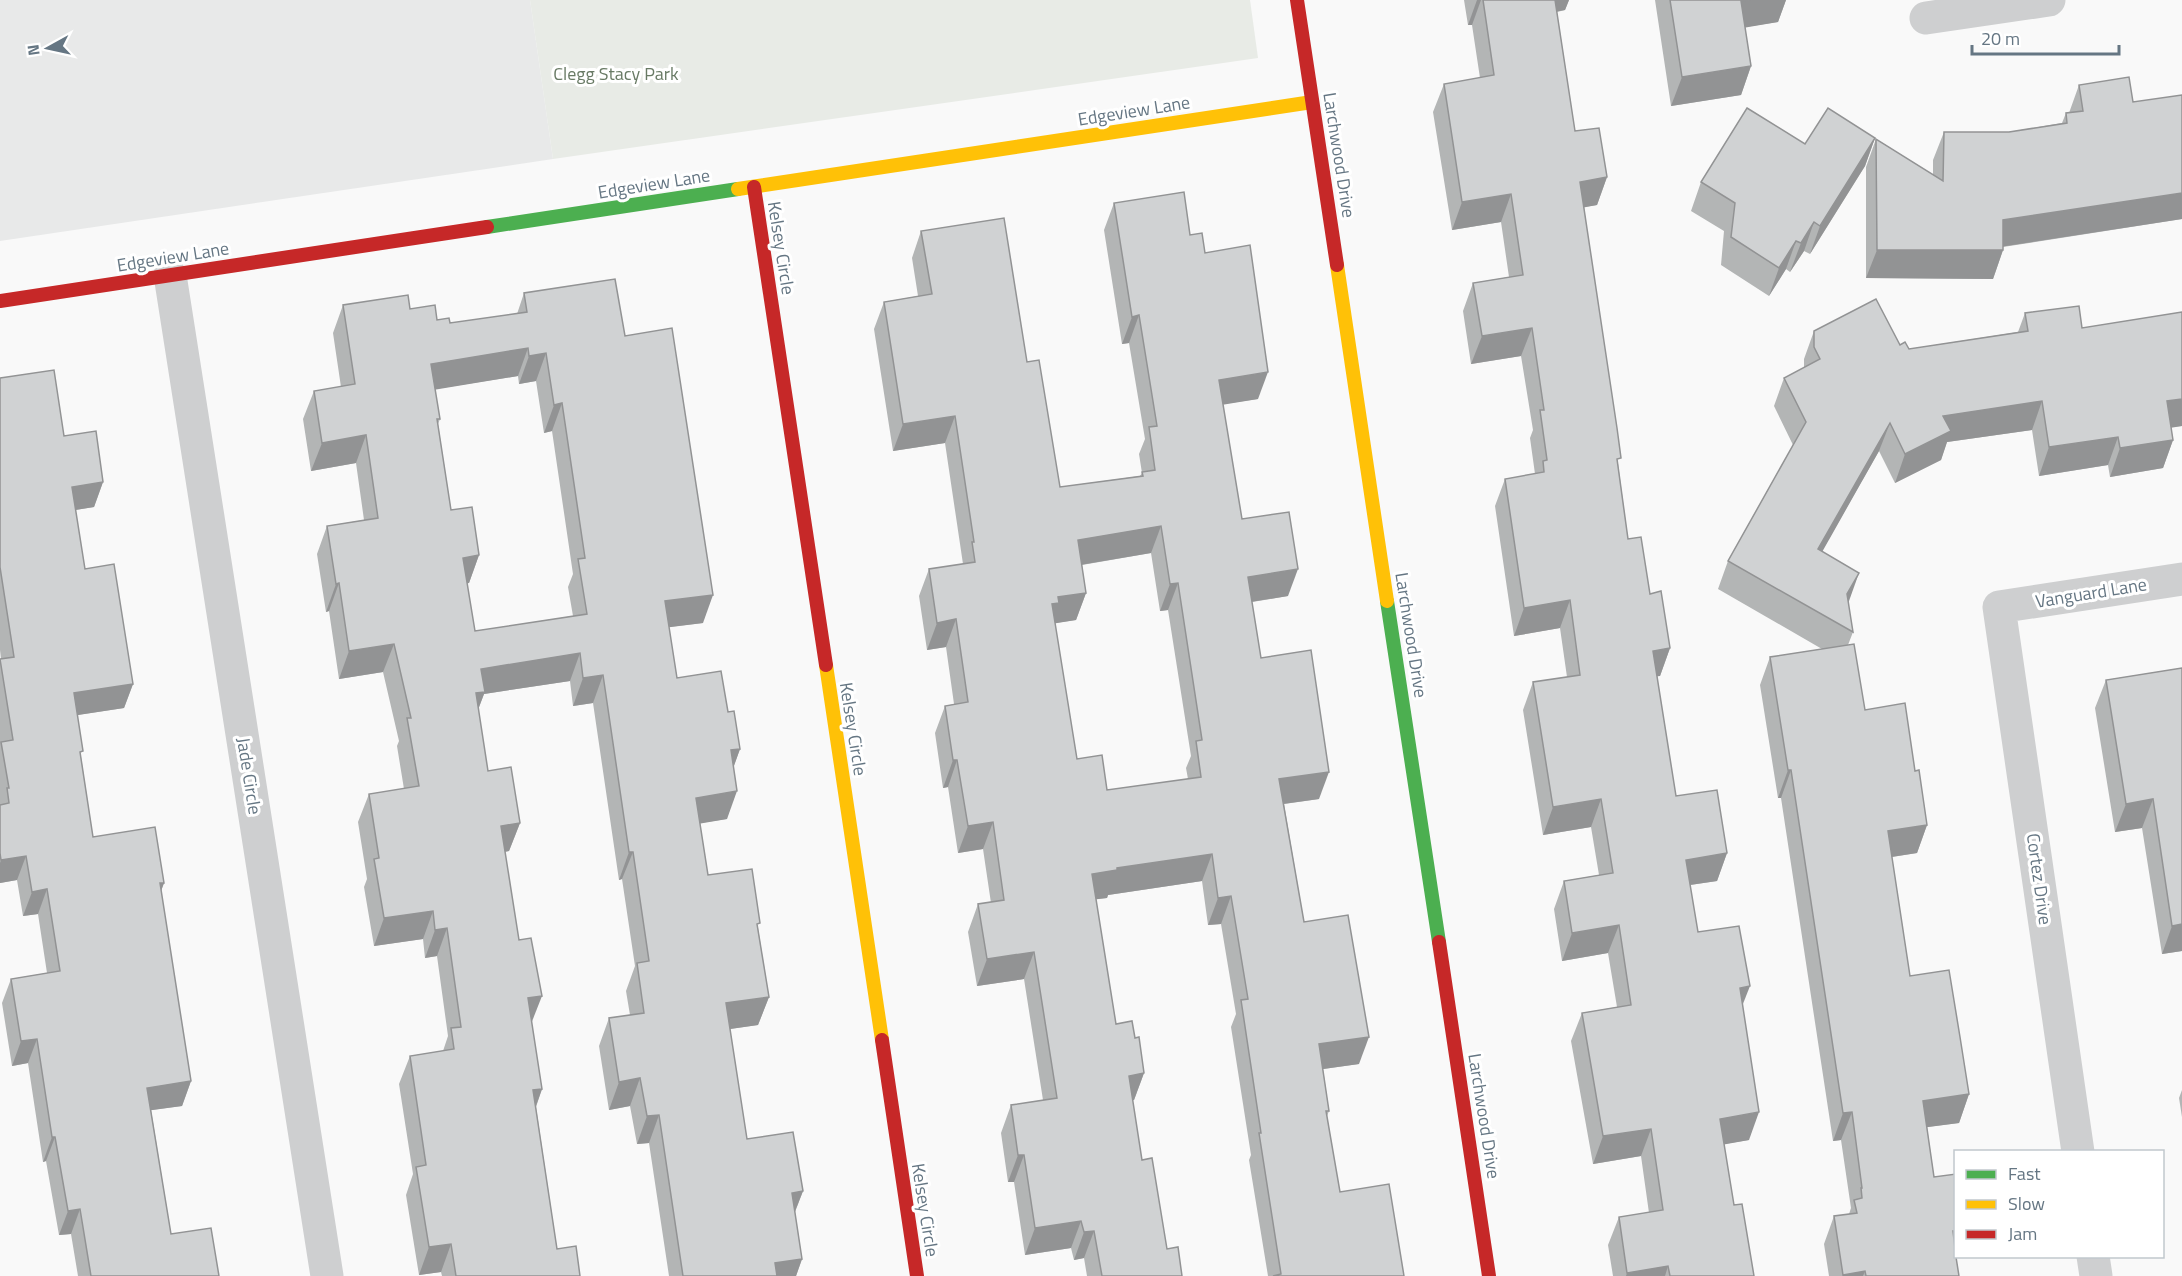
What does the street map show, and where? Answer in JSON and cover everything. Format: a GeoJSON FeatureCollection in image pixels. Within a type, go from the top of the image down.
{"type":"FeatureCollection","features":[{"type":"Feature","properties":{"kind":"street","name":"Larchwood Drive"},"geometry":{"type":"LineString","coordinates":[[1297,0],[1490,1276]]}},
{"type":"Feature","properties":{"kind":"street"},"geometry":{"type":"LineString","coordinates":[[1926,18],[2049,0]]}},
{"type":"Feature","properties":{"kind":"street","name":"Edgeview Lane"},"geometry":{"type":"LineString","coordinates":[[0,301],[1312,102]]}},
{"type":"Feature","properties":{"kind":"street","name":"Kelsey Circle"},"geometry":{"type":"LineString","coordinates":[[754,187],[917,1276]]}},
{"type":"Feature","properties":{"kind":"street","name":"Jade Circle"},"geometry":{"type":"LineString","coordinates":[[170,275],[327,1276]]}},
{"type":"Feature","properties":{"kind":"street","name":"Vanguard Lane"},"geometry":{"type":"LineString","coordinates":[[1999,607],[2182,579]]}},
{"type":"Feature","properties":{"kind":"street","name":"Cortez Drive"},"geometry":{"type":"LineString","coordinates":[[1999,607],[2078,1150]]}},
{"type":"Feature","properties":{"kind":"street"},"geometry":{"type":"LineString","coordinates":[[2093,1258],[2096,1276]]}},
{"type":"Feature","properties":{"kind":"shaded area"},"geometry":{"type":"Polygon","coordinates":[[[0,0],[530,0],[553,159],[0,241],[0,0]]]}},
{"type":"Feature","properties":{"kind":"green space","name":"Clegg Stacy Park"},"geometry":{"type":"Polygon","coordinates":[[[530,0],[1250,0],[1258,58],[553,159],[530,0]]]}},
{"type":"Feature","properties":{"kind":"building"},"geometry":{"type":"Polygon","coordinates":[[[1483,0],[1555,0],[1575,131],[1599,128],[1607,177],[1580,182],[1617,428],[1621,458],[1617,459],[1628,539],[1641,537],[1650,594],[1661,591],[1670,648],[1653,651],[1676,796],[1717,790],[1727,853],[1686,860],[1698,932],[1739,926],[1750,986],[1740,988],[1759,1112],[1720,1119],[1734,1205],[1742,1204],[1754,1276],[1670,1276],[1668,1266],[1627,1273],[1619,1217],[1663,1210],[1651,1129],[1603,1136],[1582,1013],[1631,1005],[1619,925],[1572,933],[1564,881],[1613,873],[1601,799],[1553,807],[1533,682],[1580,675],[1570,600],[1524,608],[1505,479],[1544,472],[1543,461],[1547,460],[1540,410],[1544,410],[1532,328],[1482,336],[1473,283],[1523,275],[1511,194],[1462,202],[1444,84],[1494,75],[1483,0]]]}},
{"type":"Feature","properties":{"kind":"building"},"geometry":{"type":"Polygon","coordinates":[[[1670,0],[1750,0],[1741,1],[1751,66],[1682,77],[1670,0]]]}},
{"type":"Feature","properties":{"kind":"building"},"geometry":{"type":"Polygon","coordinates":[[[2129,77],[2133,102],[2182,95],[2182,193],[2003,220],[2003,250],[1877,250],[1876,139],[1943,181],[1944,132],[2009,132],[2067,123],[2066,113],[2083,111],[2079,85],[2129,77]]]}},
{"type":"Feature","properties":{"kind":"building"},"geometry":{"type":"Polygon","coordinates":[[[1747,108],[1805,144],[1828,108],[1875,138],[1820,226],[1814,222],[1801,243],[1796,241],[1779,268],[1731,237],[1735,203],[1701,182],[1747,108]]]}},
{"type":"Feature","properties":{"kind":"building"},"geometry":{"type":"Polygon","coordinates":[[[1184,192],[1190,235],[1202,233],[1205,253],[1250,245],[1268,372],[1219,380],[1242,519],[1289,512],[1298,569],[1248,577],[1261,658],[1311,650],[1329,772],[1279,779],[1304,922],[1348,915],[1369,1037],[1319,1044],[1329,1111],[1326,1111],[1340,1192],[1389,1184],[1404,1276],[1273,1276],[1281,1274],[1241,1000],[1248,999],[1231,896],[1218,898],[1212,854],[1117,868],[1117,870],[1092,874],[1116,1024],[1132,1021],[1135,1038],[1139,1037],[1144,1073],[1129,1076],[1142,1160],[1152,1158],[1167,1249],[1178,1247],[1182,1276],[1102,1276],[1094,1231],[1084,1232],[1081,1221],[1035,1228],[1024,1155],[1018,1155],[1011,1105],[1057,1098],[1034,952],[987,959],[978,904],[1004,900],[993,822],[968,826],[957,760],[953,760],[945,706],[968,702],[956,619],[937,623],[929,569],[975,562],[955,416],[903,424],[884,302],[932,294],[921,231],[1004,218],[1027,362],[1039,360],[1060,487],[1143,476],[1142,472],[1155,470],[1149,427],[1157,426],[1139,315],[1132,317],[1114,203],[1184,192]],[[1161,526],[1078,540],[1086,593],[1058,597],[1059,603],[1052,604],[1077,759],[1102,755],[1107,790],[1201,777],[1196,741],[1202,740],[1178,583],[1170,584],[1161,526]]]}},
{"type":"Feature","properties":{"kind":"building"},"geometry":{"type":"Polygon","coordinates":[[[615,279],[625,336],[672,328],[713,595],[665,601],[677,678],[721,671],[728,712],[734,711],[740,749],[731,750],[737,791],[696,798],[708,875],[752,869],[760,923],[757,924],[769,997],[726,1003],[747,1139],[793,1132],[803,1191],[792,1193],[802,1259],[775,1263],[777,1276],[683,1276],[659,1115],[647,1116],[640,1078],[619,1082],[609,1018],[644,1013],[637,963],[649,961],[633,852],[629,852],[603,675],[583,678],[580,653],[481,669],[485,692],[476,693],[488,771],[511,767],[520,823],[501,826],[519,940],[531,938],[542,996],[528,998],[542,1089],[533,1090],[557,1249],[576,1246],[580,1276],[456,1276],[451,1244],[429,1247],[416,1167],[426,1165],[410,1056],[454,1049],[451,1028],[461,1027],[447,928],[435,930],[433,911],[384,918],[374,859],[379,858],[369,794],[419,786],[407,718],[411,718],[394,644],[349,651],[339,583],[336,584],[327,526],[378,518],[366,435],[322,443],[314,391],[355,384],[343,305],[408,295],[410,309],[435,305],[437,320],[449,318],[450,323],[527,312],[524,293],[615,279]],[[528,348],[431,364],[451,510],[472,507],[479,555],[463,558],[475,631],[587,614],[578,559],[585,558],[562,403],[554,405],[546,353],[529,356],[528,348]]]}},
{"type":"Feature","properties":{"kind":"building"},"geometry":{"type":"Polygon","coordinates":[[[1876,299],[1900,345],[1905,342],[1909,349],[2028,331],[2025,313],[2079,306],[2082,328],[2182,312],[2182,399],[2167,401],[2173,440],[2120,448],[2118,437],[2049,447],[2042,401],[1943,416],[1951,431],[1905,454],[1890,423],[1818,549],[1859,573],[1847,594],[1853,632],[1728,561],[1806,422],[1784,378],[1820,359],[1814,347],[1814,331],[1876,299]]]}},
{"type":"Feature","properties":{"kind":"building"},"geometry":{"type":"Polygon","coordinates":[[[54,370],[64,436],[96,431],[103,482],[72,487],[85,569],[114,564],[133,684],[74,693],[93,837],[155,827],[164,883],[160,883],[191,1081],[147,1088],[171,1234],[211,1228],[219,1276],[91,1276],[80,1209],[68,1211],[55,1137],[52,1137],[37,1039],[21,1041],[11,979],[60,971],[47,889],[32,892],[26,856],[1,860],[0,853],[0,805],[9,803],[7,788],[9,788],[1,742],[13,740],[0,659],[14,657],[0,567],[0,378],[54,370]]]}},
{"type":"Feature","properties":{"kind":"building"},"geometry":{"type":"Polygon","coordinates":[[[1854,644],[1865,710],[1905,703],[1915,771],[1919,770],[1927,825],[1888,831],[1910,976],[1949,970],[1960,1037],[1969,1094],[1923,1101],[1934,1177],[1954,1174],[1954,1258],[1956,1258],[1959,1276],[1866,1276],[1865,1271],[1843,1275],[1834,1216],[1857,1213],[1854,1200],[1862,1198],[1862,1188],[1852,1112],[1843,1113],[1791,770],[1788,770],[1770,657],[1854,644]]]}},
{"type":"Feature","properties":{"kind":"building"},"geometry":{"type":"Polygon","coordinates":[[[2182,668],[2182,924],[2172,926],[2153,799],[2126,804],[2106,680],[2182,668]]]}},
{"type":"Feature","properties":{"kind":"traffic: fast"},"geometry":{"type":"LineString","coordinates":[[487,227],[738,189]]}},
{"type":"Feature","properties":{"kind":"traffic: fast"},"geometry":{"type":"LineString","coordinates":[[1387,601],[1439,942]]}},
{"type":"Feature","properties":{"kind":"traffic: slow"},"geometry":{"type":"LineString","coordinates":[[738,189],[1312,102]]}},
{"type":"Feature","properties":{"kind":"traffic: slow"},"geometry":{"type":"LineString","coordinates":[[1337,265],[1387,601]]}},
{"type":"Feature","properties":{"kind":"traffic: slow"},"geometry":{"type":"LineString","coordinates":[[826,665],[882,1040]]}},
{"type":"Feature","properties":{"kind":"traffic: jam"},"geometry":{"type":"LineString","coordinates":[[1297,0],[1337,265]]}},
{"type":"Feature","properties":{"kind":"traffic: jam"},"geometry":{"type":"LineString","coordinates":[[754,187],[826,665]]}},
{"type":"Feature","properties":{"kind":"traffic: jam"},"geometry":{"type":"LineString","coordinates":[[0,301],[487,227]]}},
{"type":"Feature","properties":{"kind":"traffic: jam"},"geometry":{"type":"LineString","coordinates":[[1439,942],[1489,1276]]}},
{"type":"Feature","properties":{"kind":"traffic: jam"},"geometry":{"type":"LineString","coordinates":[[882,1040],[917,1276]]}}]}
